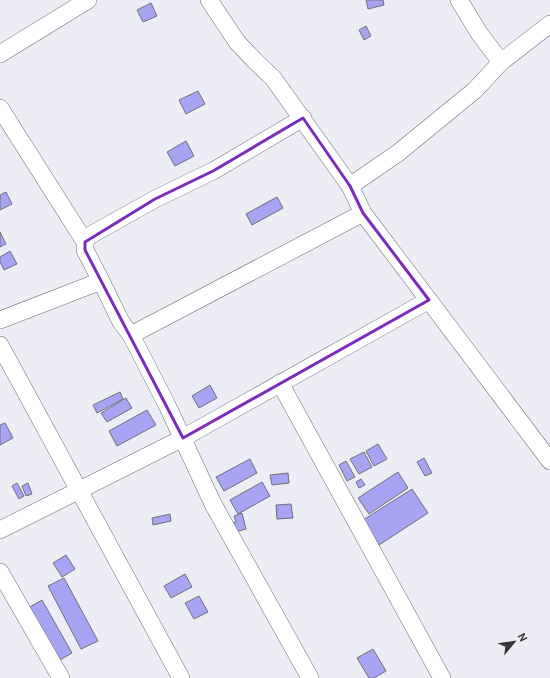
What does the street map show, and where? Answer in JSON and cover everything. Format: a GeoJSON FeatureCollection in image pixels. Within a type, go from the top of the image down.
{"type":"FeatureCollection","features":[{"type":"Feature","properties":{"kind":"street"},"geometry":{"type":"LineString","coordinates":[[0,54],[88,0]]}},
{"type":"Feature","properties":{"kind":"street"},"geometry":{"type":"LineString","coordinates":[[209,0],[237,42],[273,78],[350,186],[363,213],[550,461]]}},
{"type":"Feature","properties":{"kind":"street"},"geometry":{"type":"LineString","coordinates":[[459,0],[479,33],[501,62]]}},
{"type":"Feature","properties":{"kind":"street"},"geometry":{"type":"LineString","coordinates":[[350,186],[398,153],[475,90],[501,62],[550,24]]}},
{"type":"Feature","properties":{"kind":"street"},"geometry":{"type":"LineString","coordinates":[[0,108],[85,242],[85,250],[121,322],[131,335],[183,438],[213,504],[310,678]]}},
{"type":"Feature","properties":{"kind":"street"},"geometry":{"type":"LineString","coordinates":[[85,242],[89,236],[155,199],[213,171],[302,118]]}},
{"type":"Feature","properties":{"kind":"street"},"geometry":{"type":"LineString","coordinates":[[131,335],[363,213]]}},
{"type":"Feature","properties":{"kind":"street"},"geometry":{"type":"LineString","coordinates":[[0,320],[101,281]]}},
{"type":"Feature","properties":{"kind":"street"},"geometry":{"type":"LineString","coordinates":[[0,530],[183,438],[429,300]]}},
{"type":"Feature","properties":{"kind":"street"},"geometry":{"type":"LineString","coordinates":[[0,345],[181,678]]}},
{"type":"Feature","properties":{"kind":"street"},"geometry":{"type":"LineString","coordinates":[[280,384],[442,678]]}},
{"type":"Feature","properties":{"kind":"street"},"geometry":{"type":"LineString","coordinates":[[2,580],[60,678]]}},
{"type":"Feature","properties":{"kind":"highlighted area"},"geometry":{"type":"Polygon","coordinates":[[[303,118],[350,186],[363,213],[429,300],[183,438],[85,250],[85,242],[155,199],[213,171],[303,118]]]}},
{"type":"Feature","properties":{"kind":"building"},"geometry":{"type":"Polygon","coordinates":[[[366,0],[383,0],[384,5],[368,9],[366,0]]]}},
{"type":"Feature","properties":{"kind":"building"},"geometry":{"type":"Polygon","coordinates":[[[151,3],[157,16],[143,22],[137,10],[151,3]]]}},
{"type":"Feature","properties":{"kind":"building"},"geometry":{"type":"Polygon","coordinates":[[[366,26],[371,36],[364,40],[359,30],[366,26]]]}},
{"type":"Feature","properties":{"kind":"building"},"geometry":{"type":"Polygon","coordinates":[[[198,91],[205,104],[186,114],[179,100],[198,91]]]}},
{"type":"Feature","properties":{"kind":"building"},"geometry":{"type":"Polygon","coordinates":[[[186,141],[194,156],[175,166],[167,152],[186,141]]]}},
{"type":"Feature","properties":{"kind":"building"},"geometry":{"type":"Polygon","coordinates":[[[6,192],[12,204],[0,210],[0,195],[6,192]]]}},
{"type":"Feature","properties":{"kind":"building"},"geometry":{"type":"Polygon","coordinates":[[[277,197],[283,208],[252,225],[246,214],[277,197]]]}},
{"type":"Feature","properties":{"kind":"building"},"geometry":{"type":"Polygon","coordinates":[[[0,232],[6,244],[0,247],[0,232]]]}},
{"type":"Feature","properties":{"kind":"building"},"geometry":{"type":"Polygon","coordinates":[[[10,251],[17,264],[4,270],[0,262],[0,257],[10,251]]]}},
{"type":"Feature","properties":{"kind":"building"},"geometry":{"type":"Polygon","coordinates":[[[210,385],[217,398],[199,408],[192,396],[210,385]]]}},
{"type":"Feature","properties":{"kind":"building"},"geometry":{"type":"Polygon","coordinates":[[[120,392],[123,399],[97,413],[93,405],[120,392]]]}},
{"type":"Feature","properties":{"kind":"building"},"geometry":{"type":"Polygon","coordinates":[[[126,398],[132,408],[107,422],[101,413],[126,398]]]}},
{"type":"Feature","properties":{"kind":"building"},"geometry":{"type":"Polygon","coordinates":[[[147,410],[156,425],[117,446],[109,431],[147,410]]]}},
{"type":"Feature","properties":{"kind":"building"},"geometry":{"type":"Polygon","coordinates":[[[5,423],[13,438],[0,445],[0,425],[5,423]]]}},
{"type":"Feature","properties":{"kind":"building"},"geometry":{"type":"Polygon","coordinates":[[[378,444],[387,459],[374,466],[366,451],[378,444]]]}},
{"type":"Feature","properties":{"kind":"building"},"geometry":{"type":"Polygon","coordinates":[[[364,452],[372,467],[359,474],[350,459],[364,452]]]}},
{"type":"Feature","properties":{"kind":"building"},"geometry":{"type":"Polygon","coordinates":[[[424,458],[432,473],[425,476],[417,462],[424,458]]]}},
{"type":"Feature","properties":{"kind":"building"},"geometry":{"type":"Polygon","coordinates":[[[250,459],[257,473],[224,491],[216,477],[250,459]]]}},
{"type":"Feature","properties":{"kind":"building"},"geometry":{"type":"Polygon","coordinates":[[[346,461],[355,477],[347,481],[339,465],[346,461]]]}},
{"type":"Feature","properties":{"kind":"building"},"geometry":{"type":"Polygon","coordinates":[[[398,472],[408,488],[369,514],[358,498],[398,472]]]}},
{"type":"Feature","properties":{"kind":"building"},"geometry":{"type":"Polygon","coordinates":[[[288,473],[289,483],[272,485],[270,475],[288,473]]]}},
{"type":"Feature","properties":{"kind":"building"},"geometry":{"type":"Polygon","coordinates":[[[361,479],[365,485],[359,488],[356,482],[361,479]]]}},
{"type":"Feature","properties":{"kind":"building"},"geometry":{"type":"Polygon","coordinates":[[[262,482],[270,496],[238,514],[230,500],[262,482]]]}},
{"type":"Feature","properties":{"kind":"building"},"geometry":{"type":"Polygon","coordinates":[[[17,483],[24,496],[19,499],[12,486],[17,483]]]}},
{"type":"Feature","properties":{"kind":"building"},"geometry":{"type":"Polygon","coordinates":[[[28,483],[32,494],[26,496],[22,486],[28,483]]]}},
{"type":"Feature","properties":{"kind":"building"},"geometry":{"type":"Polygon","coordinates":[[[412,489],[428,513],[379,545],[363,520],[412,489]]]}},
{"type":"Feature","properties":{"kind":"building"},"geometry":{"type":"Polygon","coordinates":[[[291,504],[293,518],[277,519],[276,505],[291,504]]]}},
{"type":"Feature","properties":{"kind":"building"},"geometry":{"type":"Polygon","coordinates":[[[242,513],[246,529],[232,533],[229,524],[236,522],[234,516],[242,513]]]}},
{"type":"Feature","properties":{"kind":"building"},"geometry":{"type":"Polygon","coordinates":[[[170,514],[171,521],[153,525],[152,518],[170,514]]]}},
{"type":"Feature","properties":{"kind":"building"},"geometry":{"type":"Polygon","coordinates":[[[66,555],[75,569],[62,577],[53,563],[66,555]]]}},
{"type":"Feature","properties":{"kind":"building"},"geometry":{"type":"Polygon","coordinates":[[[185,574],[192,587],[171,598],[164,586],[185,574]]]}},
{"type":"Feature","properties":{"kind":"building"},"geometry":{"type":"Polygon","coordinates":[[[64,578],[98,641],[81,649],[48,586],[64,578]]]}},
{"type":"Feature","properties":{"kind":"building"},"geometry":{"type":"Polygon","coordinates":[[[199,596],[208,612],[194,619],[185,603],[199,596]]]}},
{"type":"Feature","properties":{"kind":"building"},"geometry":{"type":"Polygon","coordinates":[[[42,600],[72,653],[58,661],[28,608],[42,600]]]}},
{"type":"Feature","properties":{"kind":"building"},"geometry":{"type":"Polygon","coordinates":[[[373,649],[386,671],[374,678],[369,678],[357,658],[373,649]]]}}]}
